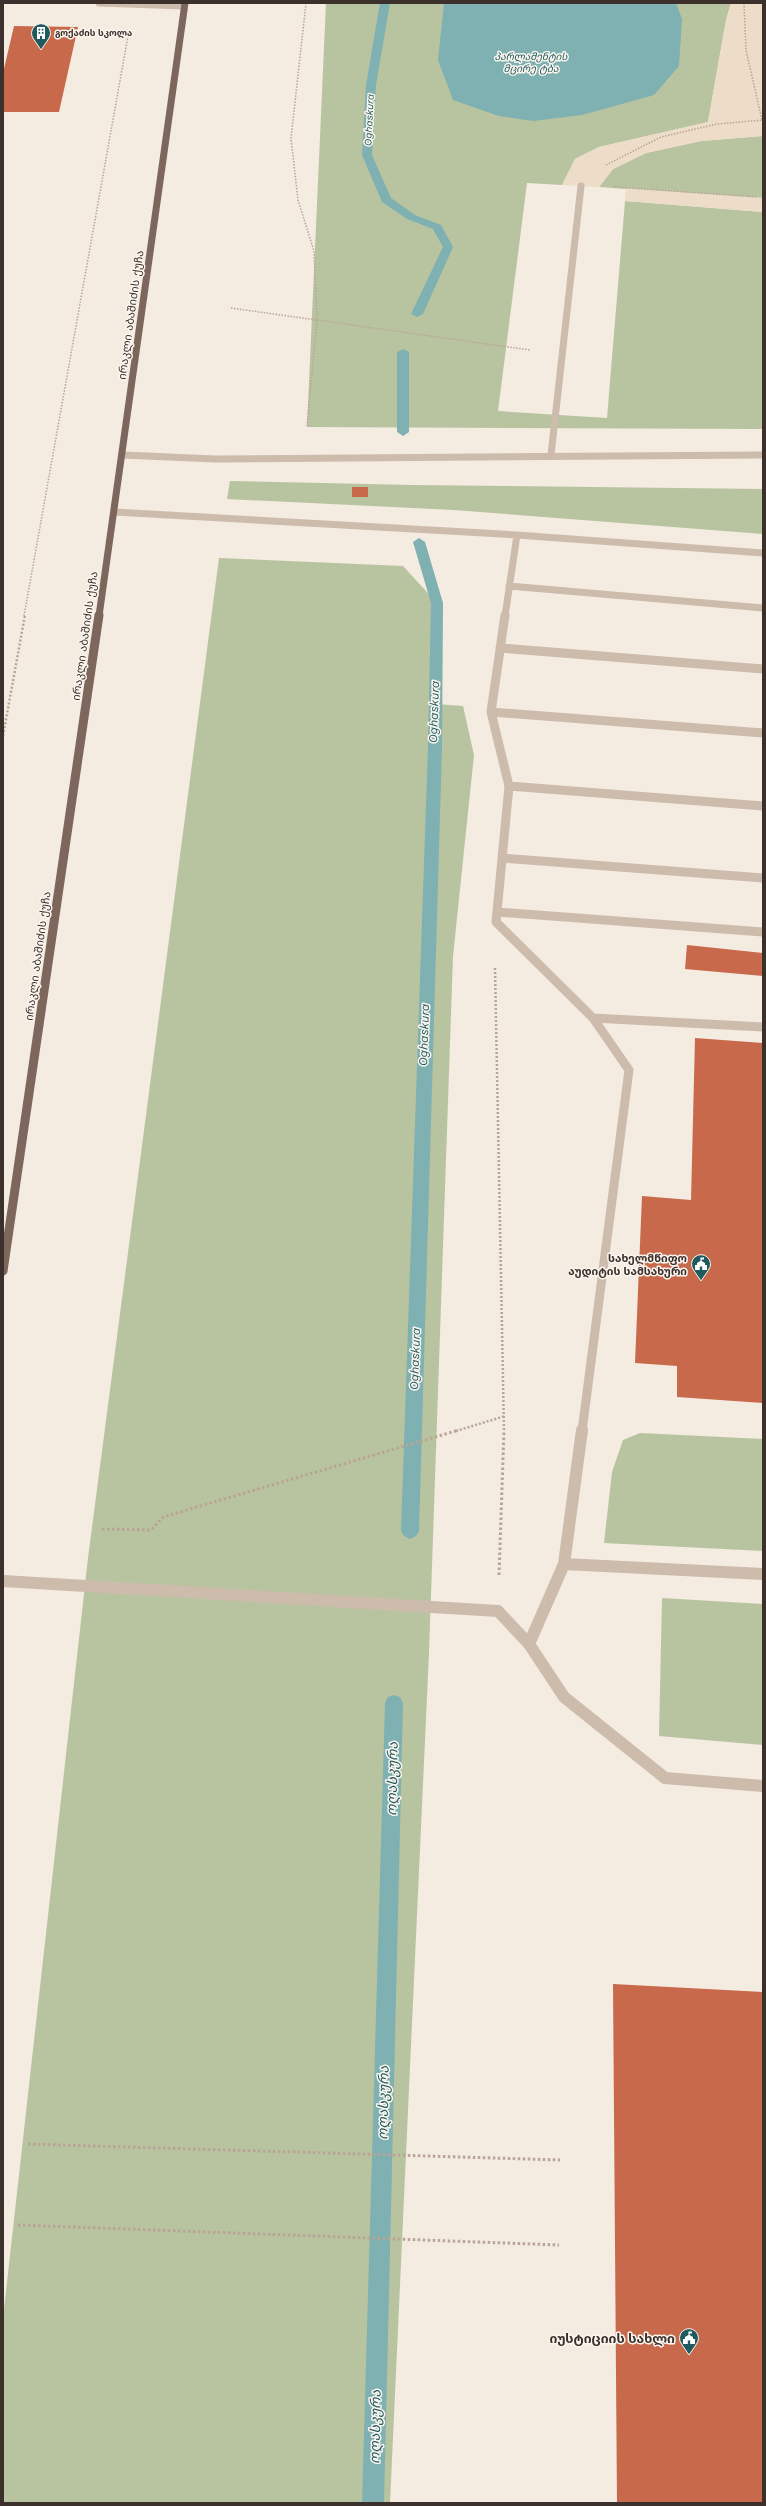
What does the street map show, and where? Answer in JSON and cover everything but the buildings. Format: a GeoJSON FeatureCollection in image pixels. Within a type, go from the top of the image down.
{"type":"FeatureCollection","features":[{"type":"Feature","properties":{"kind":"main road","name":"ირაკლი აბაშიძის ქუჩა"},"geometry":{"type":"LineString","coordinates":[[3,1271],[115,512],[185,5]]}},
{"type":"Feature","properties":{"kind":"street"},"geometry":{"type":"LineString","coordinates":[[99,3],[185,5]]}},
{"type":"Feature","properties":{"kind":"street"},"geometry":{"type":"LineString","coordinates":[[551,455],[581,186]]}},
{"type":"Feature","properties":{"kind":"street"},"geometry":{"type":"LineString","coordinates":[[123,455],[215,459],[551,455],[763,455]]}},
{"type":"Feature","properties":{"kind":"street"},"geometry":{"type":"LineString","coordinates":[[115,512],[517,535],[763,553]]}},
{"type":"Feature","properties":{"kind":"street"},"geometry":{"type":"LineString","coordinates":[[517,535],[491,712],[509,786],[497,917],[593,1018],[629,1070],[564,1564],[529,1644]]}},
{"type":"Feature","properties":{"kind":"street"},"geometry":{"type":"LineString","coordinates":[[509,586],[763,608]]}},
{"type":"Feature","properties":{"kind":"street"},"geometry":{"type":"LineString","coordinates":[[500,648],[763,669]]}},
{"type":"Feature","properties":{"kind":"street"},"geometry":{"type":"LineString","coordinates":[[491,712],[763,733]]}},
{"type":"Feature","properties":{"kind":"street"},"geometry":{"type":"LineString","coordinates":[[509,786],[763,806]]}},
{"type":"Feature","properties":{"kind":"street"},"geometry":{"type":"LineString","coordinates":[[502,858],[763,878]]}},
{"type":"Feature","properties":{"kind":"street"},"geometry":{"type":"LineString","coordinates":[[497,917],[763,932]]}},
{"type":"Feature","properties":{"kind":"street"},"geometry":{"type":"LineString","coordinates":[[593,1018],[763,1027]]}},
{"type":"Feature","properties":{"kind":"street"},"geometry":{"type":"LineString","coordinates":[[564,1564],[763,1574]]}},
{"type":"Feature","properties":{"kind":"street"},"geometry":{"type":"LineString","coordinates":[[3,1581],[498,1611],[529,1644],[564,1697],[665,1778],[763,1786]]}},
{"type":"Feature","properties":{"kind":"path"},"geometry":{"type":"LineString","coordinates":[[303,458],[317,320],[314,251],[298,200],[291,138],[306,3]]}},
{"type":"Feature","properties":{"kind":"path"},"geometry":{"type":"LineString","coordinates":[[581,186],[609,163],[661,137],[717,124],[762,120],[746,50],[744,3]]}},
{"type":"Feature","properties":{"kind":"path"},"geometry":{"type":"LineString","coordinates":[[3,736],[134,4]]}},
{"type":"Feature","properties":{"kind":"path"},"geometry":{"type":"LineString","coordinates":[[581,186],[757,197]]}},
{"type":"Feature","properties":{"kind":"path"},"geometry":{"type":"LineString","coordinates":[[231,308],[562,354]]}},
{"type":"Feature","properties":{"kind":"path"},"geometry":{"type":"LineString","coordinates":[[497,917],[495,960],[505,1416],[498,1611]]}},
{"type":"Feature","properties":{"kind":"path"},"geometry":{"type":"LineString","coordinates":[[102,1529],[151,1530],[164,1517],[505,1416]]}},
{"type":"Feature","properties":{"kind":"path"},"geometry":{"type":"LineString","coordinates":[[28,2144],[560,2160]]}},
{"type":"Feature","properties":{"kind":"path"},"geometry":{"type":"LineString","coordinates":[[18,2225],[559,2245]]}},
{"type":"Feature","properties":{"kind":"green space"},"geometry":{"type":"Polygon","coordinates":[[[326,3],[731,3],[726,20],[708,122],[599,147],[575,159],[562,185],[527,183],[498,411],[607,418],[625,201],[763,212],[763,429],[307,427],[326,3]]]}},
{"type":"Feature","properties":{"kind":"green space"},"geometry":{"type":"Polygon","coordinates":[[[763,136],[763,198],[599,187],[613,169],[646,153],[701,141],[763,136]]]}},
{"type":"Feature","properties":{"kind":"green space"},"geometry":{"type":"Polygon","coordinates":[[[230,481],[412,485],[763,489],[763,534],[454,510],[227,499],[230,481]]]}},
{"type":"Feature","properties":{"kind":"green space"},"geometry":{"type":"Polygon","coordinates":[[[219,558],[403,566],[437,603],[436,704],[463,706],[474,755],[453,956],[429,1653],[390,2503],[3,2503],[3,2318],[88,1558],[219,558]]]}},
{"type":"Feature","properties":{"kind":"green space"},"geometry":{"type":"Polygon","coordinates":[[[640,1433],[763,1439],[763,1551],[604,1543],[612,1472],[623,1440],[640,1433]]]}},
{"type":"Feature","properties":{"kind":"green space"},"geometry":{"type":"Polygon","coordinates":[[[662,1598],[763,1604],[763,1745],[659,1736],[662,1598]]]}},
{"type":"Feature","properties":{"kind":"shaded area"},"geometry":{"type":"Polygon","coordinates":[[[731,3],[762,3],[763,136],[701,141],[646,153],[613,169],[599,187],[562,185],[575,159],[599,147],[708,122],[726,20],[731,3]]]}},
{"type":"Feature","properties":{"kind":"shaded area"},"geometry":{"type":"Polygon","coordinates":[[[626,188],[763,198],[763,212],[625,201],[626,188]]]}},
{"type":"Feature","properties":{"kind":"water","name":"პარლამენტის მცირე ტბა"},"geometry":{"type":"Polygon","coordinates":[[[444,3],[676,3],[682,19],[679,66],[654,95],[582,115],[533,121],[499,116],[453,100],[438,60],[444,3]]]}},
{"type":"Feature","properties":{"kind":"waterway","name":"Oghaskura"},"geometry":{"type":"LineString","coordinates":[[385,3],[371,85],[367,155],[386,200],[411,217],[437,227],[448,247],[417,314]]}},
{"type":"Feature","properties":{"kind":"waterway","name":"Oghaskura"},"geometry":{"type":"LineString","coordinates":[[403,352],[403,432]]}},
{"type":"Feature","properties":{"kind":"waterway","name":"Oghaskura"},"geometry":{"type":"LineString","coordinates":[[410,1531],[435,747],[437,603],[419,542]]}},
{"type":"Feature","properties":{"kind":"waterway","name":"ოღასკურა"},"geometry":{"type":"LineString","coordinates":[[373,2503],[394,1703]]}},
{"type":"Feature","properties":{"kind":"place","name":"გოქაძის სკოლა"},"geometry":{"type":"Point","coordinates":[41,50]}},
{"type":"Feature","properties":{"kind":"place","name":"სახელმწიფო აუდიტის სამსახური"},"geometry":{"type":"Point","coordinates":[701,1281]}},
{"type":"Feature","properties":{"kind":"place","name":"იუსტიციის სახლი"},"geometry":{"type":"Point","coordinates":[689,2355]}}]}
